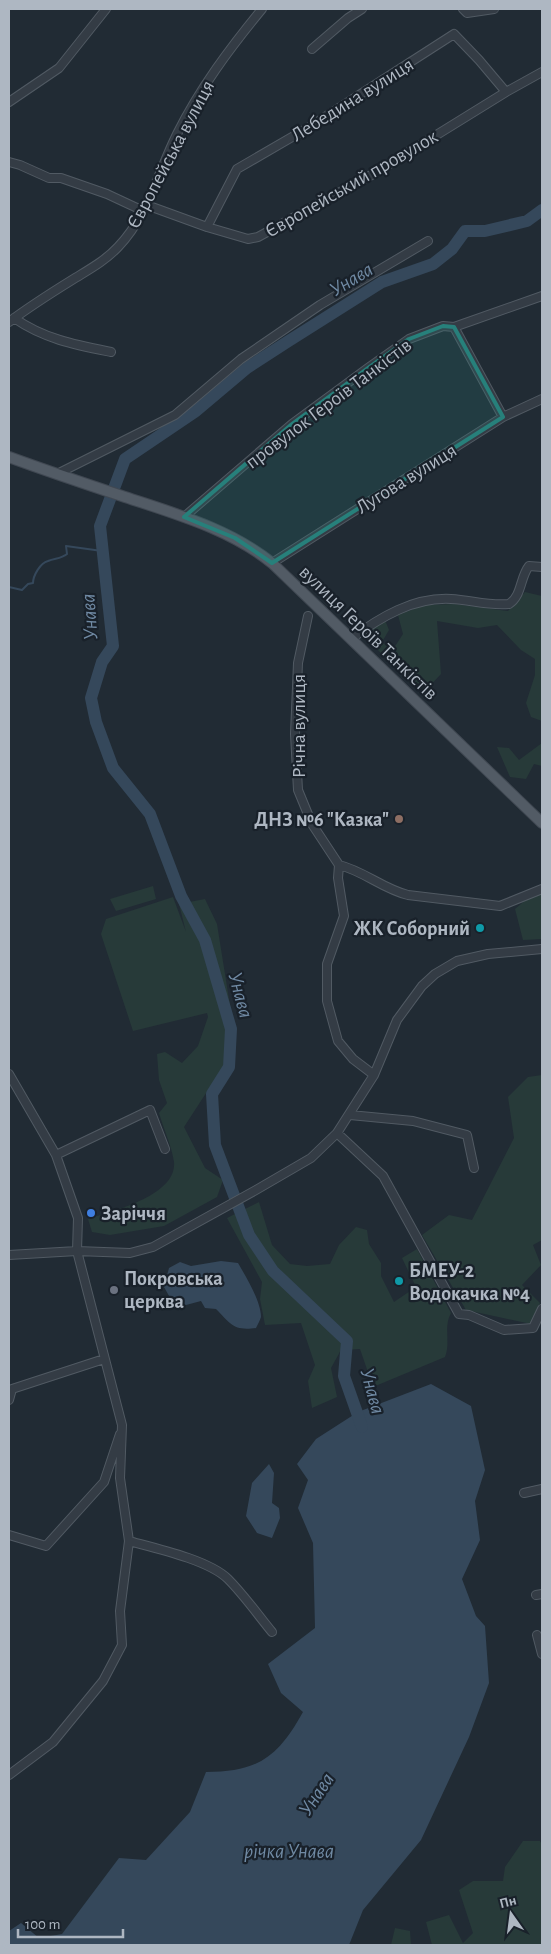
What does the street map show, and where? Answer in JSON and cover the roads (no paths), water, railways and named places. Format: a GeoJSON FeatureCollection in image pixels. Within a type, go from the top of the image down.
{"type":"FeatureCollection","features":[{"type":"Feature","properties":{"kind":"main road","name":"вулиця Героїв Танкістів"},"geometry":{"type":"LineString","coordinates":[[9,457],[184,517],[235,538],[272,562],[542,822]]}},
{"type":"Feature","properties":{"kind":"street"},"geometry":{"type":"LineString","coordinates":[[9,102],[58,68],[106,9]]}},
{"type":"Feature","properties":{"kind":"street","name":"Європейська вулиця"},"geometry":{"type":"LineString","coordinates":[[11,320],[102,261],[118,247],[131,231],[145,208],[177,134],[206,83],[239,36],[262,9]]}},
{"type":"Feature","properties":{"kind":"street"},"geometry":{"type":"LineString","coordinates":[[312,49],[348,18],[362,9]]}},
{"type":"Feature","properties":{"kind":"street"},"geometry":{"type":"LineString","coordinates":[[465,11],[494,9]]}},
{"type":"Feature","properties":{"kind":"street","name":"Лебедина вулиця"},"geometry":{"type":"LineString","coordinates":[[207,227],[237,169],[319,121],[454,34],[506,92]]}},
{"type":"Feature","properties":{"kind":"street","name":"Європейський провулок"},"geometry":{"type":"LineString","coordinates":[[9,162],[49,178],[61,178],[107,194],[137,208],[152,207],[207,227],[248,239],[258,237],[375,173],[506,92],[542,72]]}},
{"type":"Feature","properties":{"kind":"street"},"geometry":{"type":"LineString","coordinates":[[57,474],[175,415],[241,359],[320,305],[428,241]]}},
{"type":"Feature","properties":{"kind":"street","name":"провулок Героїв Танкістів"},"geometry":{"type":"LineString","coordinates":[[184,517],[292,424],[409,339],[443,326],[454,327],[542,296]]}},
{"type":"Feature","properties":{"kind":"street","name":"Європейська вулиця"},"geometry":{"type":"LineString","coordinates":[[11,320],[62,342],[111,352]]}},
{"type":"Feature","properties":{"kind":"street"},"geometry":{"type":"LineString","coordinates":[[454,327],[503,417]]}},
{"type":"Feature","properties":{"kind":"street","name":"Лугова вулиця"},"geometry":{"type":"LineString","coordinates":[[272,562],[503,417],[542,398]]}},
{"type":"Feature","properties":{"kind":"street"},"geometry":{"type":"LineString","coordinates":[[351,639],[383,617],[405,607],[430,600],[453,599],[478,603],[509,604],[516,598],[526,571],[530,566],[542,567]]}},
{"type":"Feature","properties":{"kind":"street","name":"Річна вулиця"},"geometry":{"type":"LineString","coordinates":[[308,616],[298,663],[295,734],[298,790],[312,824],[339,865]]}},
{"type":"Feature","properties":{"kind":"street"},"geometry":{"type":"LineString","coordinates":[[374,1075],[353,1059],[338,1041],[326,1001],[326,964],[344,916],[338,878],[339,865],[358,871],[393,892],[408,895],[500,906],[542,890]]}},
{"type":"Feature","properties":{"kind":"street"},"geometry":{"type":"LineString","coordinates":[[9,1255],[77,1251],[130,1253],[154,1247],[218,1212],[312,1158],[337,1133],[374,1075],[398,1020],[422,986],[435,974],[457,961],[488,954],[542,949]]}},
{"type":"Feature","properties":{"kind":"street"},"geometry":{"type":"LineString","coordinates":[[9,1074],[56,1155],[78,1218],[77,1251],[122,1425],[120,1478],[129,1541],[120,1611],[122,1645],[103,1682],[53,1742],[9,1775]]}},
{"type":"Feature","properties":{"kind":"street"},"geometry":{"type":"LineString","coordinates":[[56,1155],[150,1110],[165,1149]]}},
{"type":"Feature","properties":{"kind":"street"},"geometry":{"type":"LineString","coordinates":[[350,1115],[413,1121],[467,1135],[474,1168]]}},
{"type":"Feature","properties":{"kind":"street"},"geometry":{"type":"LineString","coordinates":[[337,1133],[382,1176],[459,1314],[469,1315],[504,1330],[533,1328],[542,1309]]}},
{"type":"Feature","properties":{"kind":"street"},"geometry":{"type":"LineString","coordinates":[[9,1400],[10,1385],[104,1359]]}},
{"type":"Feature","properties":{"kind":"street"},"geometry":{"type":"LineString","coordinates":[[9,1535],[46,1546],[104,1482],[122,1425]]}},
{"type":"Feature","properties":{"kind":"street"},"geometry":{"type":"LineString","coordinates":[[524,1493],[542,1489]]}},
{"type":"Feature","properties":{"kind":"street"},"geometry":{"type":"LineString","coordinates":[[129,1541],[164,1550],[200,1563],[227,1578],[272,1632]]}},
{"type":"Feature","properties":{"kind":"street"},"geometry":{"type":"LineString","coordinates":[[537,1634],[542,1654]]}},
{"type":"Feature","properties":{"kind":"water"},"geometry":{"type":"Polygon","coordinates":[[[221,1261],[238,1263],[249,1282],[256,1297],[261,1317],[256,1328],[237,1327],[216,1309],[205,1308],[201,1301],[186,1305],[173,1303],[164,1287],[169,1268],[180,1262],[191,1266],[221,1261]]]}},
{"type":"Feature","properties":{"kind":"water","name":"річка Унава"},"geometry":{"type":"Polygon","coordinates":[[[431,1384],[471,1406],[485,1470],[475,1501],[480,1540],[462,1579],[476,1616],[485,1626],[489,1683],[469,1737],[421,1840],[363,1910],[349,1945],[9,1945],[9,1931],[21,1923],[39,1938],[62,1934],[119,1858],[146,1860],[190,1812],[206,1772],[240,1769],[253,1765],[265,1759],[285,1740],[303,1712],[281,1693],[268,1664],[315,1628],[313,1543],[298,1508],[308,1480],[297,1464],[316,1439],[358,1412],[431,1384]]]}},
{"type":"Feature","properties":{"kind":"water"},"geometry":{"type":"Polygon","coordinates":[[[269,1464],[274,1473],[272,1503],[279,1508],[280,1518],[272,1538],[257,1533],[246,1516],[252,1483],[269,1464]]]}},
{"type":"Feature","properties":{"kind":"waterway","name":"Унава"},"geometry":{"type":"LineString","coordinates":[[362,1427],[344,1376],[347,1341],[273,1271],[249,1235],[215,1145],[212,1094],[229,1067],[231,1029],[205,940],[181,896],[150,814],[113,768],[96,722],[91,698],[102,662],[113,646],[100,526],[125,459],[196,411],[247,368],[382,282],[433,264],[452,249],[465,231],[485,231],[527,221],[542,210]]}},
{"type":"Feature","properties":{"kind":"waterway"},"geometry":{"type":"LineString","coordinates":[[9,587],[22,590],[28,584],[33,583],[36,573],[42,564],[67,554],[66,546],[102,551]]}},
{"type":"Feature","properties":{"kind":"place","name":"ДНЗ №6 \"Казка\""},"geometry":{"type":"Point","coordinates":[399,819]}},
{"type":"Feature","properties":{"kind":"place","name":"ЖК Соборний"},"geometry":{"type":"Point","coordinates":[480,928]}},
{"type":"Feature","properties":{"kind":"place","name":"Заріччя"},"geometry":{"type":"Point","coordinates":[91,1213]}},
{"type":"Feature","properties":{"kind":"place","name":"БМЕУ-2 Водокачка №4"},"geometry":{"type":"Point","coordinates":[399,1281]}},
{"type":"Feature","properties":{"kind":"place","name":"Покровська церква"},"geometry":{"type":"Point","coordinates":[114,1290]}}]}
